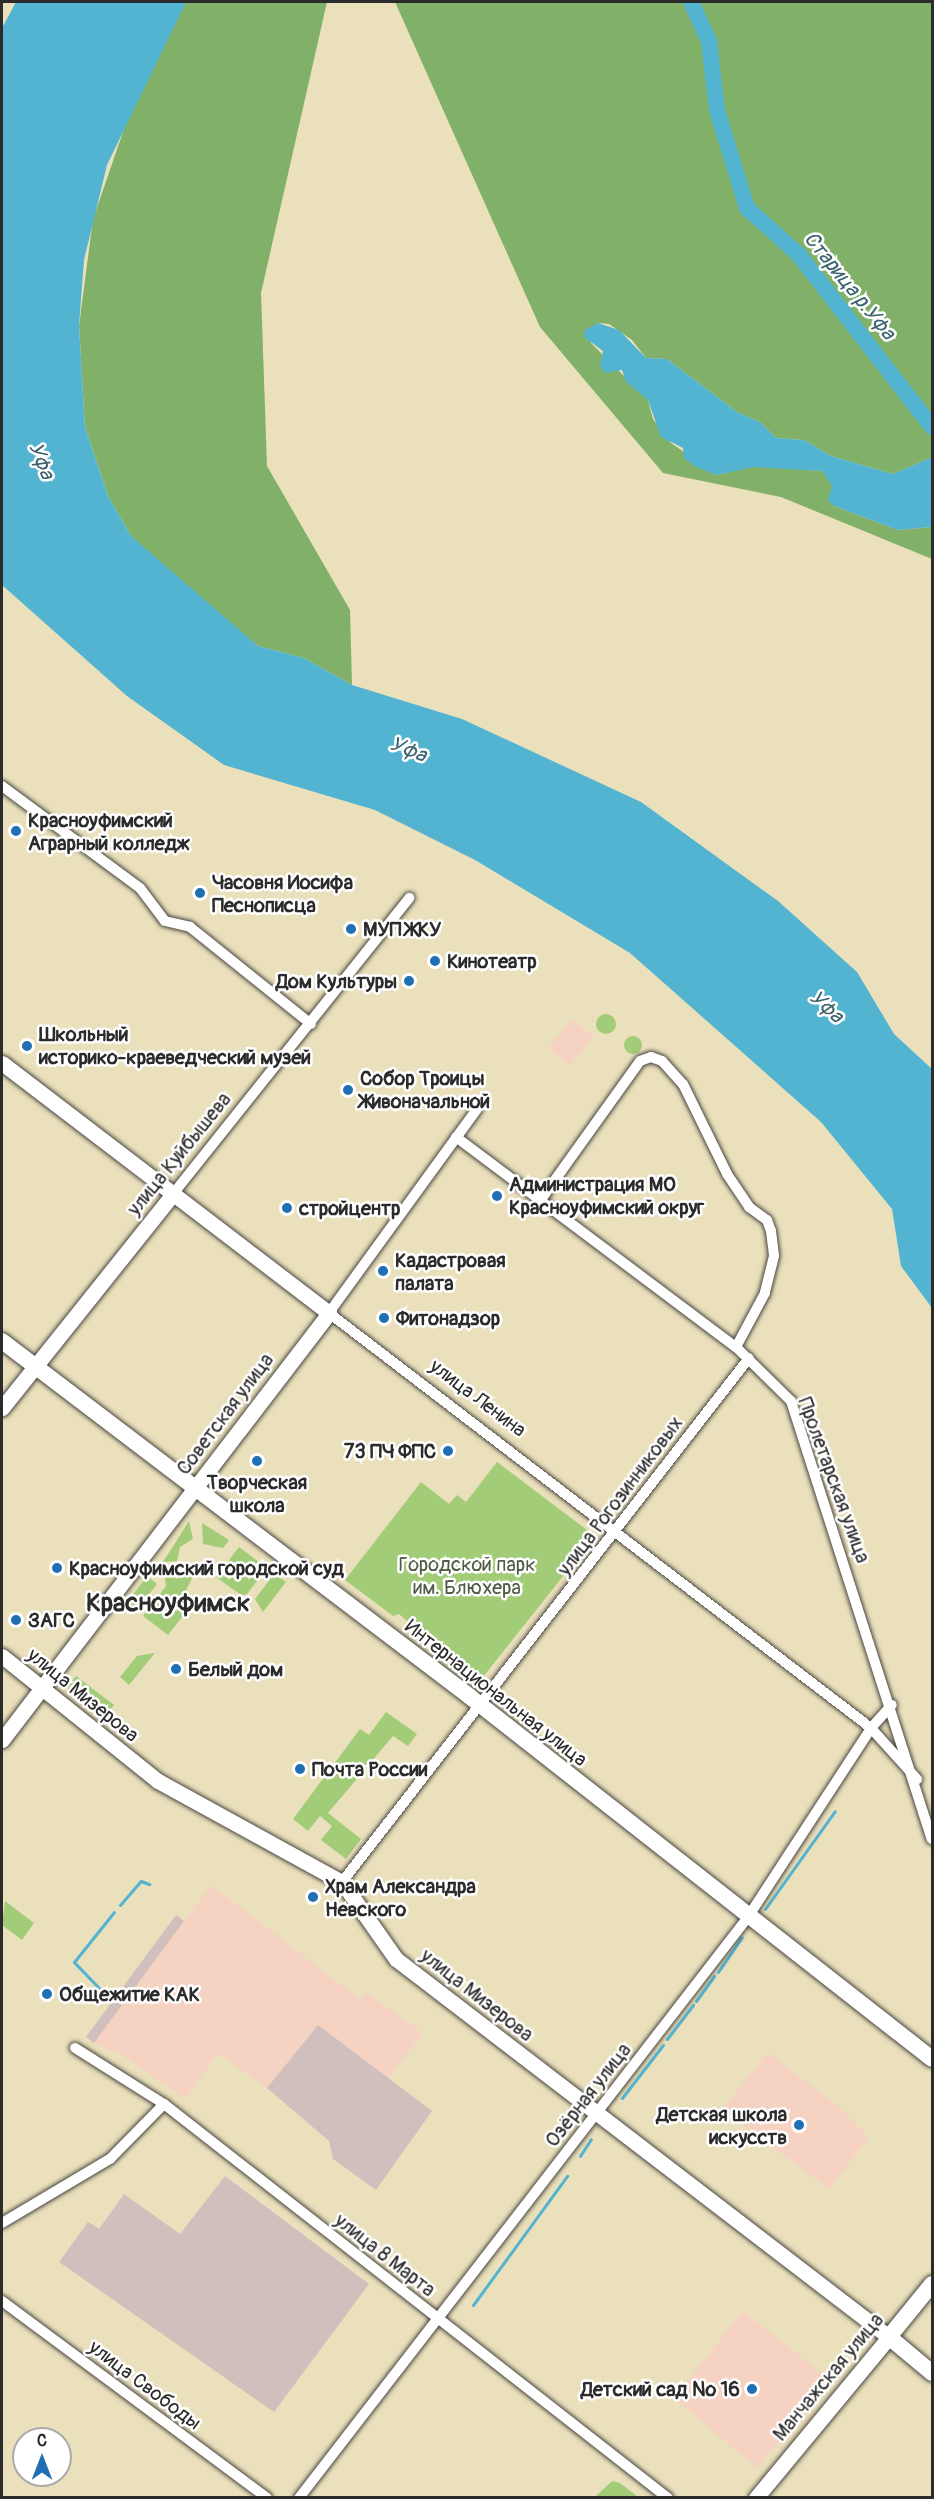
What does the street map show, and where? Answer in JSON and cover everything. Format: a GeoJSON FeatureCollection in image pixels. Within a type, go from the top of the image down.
{"type":"FeatureCollection","features":[{"type":"Feature","properties":{"kind":"main road","name":"улица Ленина"},"geometry":{"type":"LineString","coordinates":[[2,1063],[329,1313]]}},
{"type":"Feature","properties":{"kind":"main road","name":"улица Куйбышева"},"geometry":{"type":"LineString","coordinates":[[2,1408],[173,1194]]}},
{"type":"Feature","properties":{"kind":"main road","name":"Советская улица"},"geometry":{"type":"LineString","coordinates":[[2,1740],[43,1690],[329,1313]]}},
{"type":"Feature","properties":{"kind":"main road","name":"Интернациональная улица"},"geometry":{"type":"LineString","coordinates":[[2,1341],[481,1706],[933,2060]]}},
{"type":"Feature","properties":{"kind":"main road","name":"улица Мизерова"},"geometry":{"type":"LineString","coordinates":[[2,1656],[158,1781],[342,1882],[396,1959],[933,2373]]}},
{"type":"Feature","properties":{"kind":"main road","name":"Манчажская улица"},"geometry":{"type":"LineString","coordinates":[[756,2498],[933,2284]]}},
{"type":"Feature","properties":{"kind":"street"},"geometry":{"type":"LineString","coordinates":[[2,786],[140,888],[165,921],[190,927],[311,1024]]}},
{"type":"Feature","properties":{"kind":"street","name":"улица Куйбышева"},"geometry":{"type":"LineString","coordinates":[[173,1194],[311,1024],[409,897]]}},
{"type":"Feature","properties":{"kind":"street"},"geometry":{"type":"LineString","coordinates":[[542,1198],[640,1061],[654,1058],[678,1077],[727,1174],[749,1207],[767,1220],[771,1231],[774,1256],[765,1293],[736,1347]]}},
{"type":"Feature","properties":{"kind":"street","name":"Советская улица"},"geometry":{"type":"LineString","coordinates":[[329,1313],[477,1109]]}},
{"type":"Feature","properties":{"kind":"street","name":"Пролетарская улица"},"geometry":{"type":"LineString","coordinates":[[456,1137],[542,1198],[736,1347],[791,1401],[917,1779],[933,1839]]}},
{"type":"Feature","properties":{"kind":"street","name":"улица Ленина"},"geometry":{"type":"LineString","coordinates":[[329,1313],[619,1530],[871,1728],[917,1779]]}},
{"type":"Feature","properties":{"kind":"street","name":"улица Рогозинниковых"},"geometry":{"type":"LineString","coordinates":[[342,1882],[619,1530],[749,1358]]}},
{"type":"Feature","properties":{"kind":"street","name":"Озёрная улица"},"geometry":{"type":"LineString","coordinates":[[299,2498],[748,1917],[871,1728],[892,1705]]}},
{"type":"Feature","properties":{"kind":"street","name":"улица 8 Марта"},"geometry":{"type":"LineString","coordinates":[[75,2048],[164,2104],[668,2498]]}},
{"type":"Feature","properties":{"kind":"street"},"geometry":{"type":"LineString","coordinates":[[2,2223],[110,2158],[164,2104]]}},
{"type":"Feature","properties":{"kind":"street","name":"улица Свободы"},"geometry":{"type":"LineString","coordinates":[[2,2301],[267,2498]]}},
{"type":"Feature","properties":{"kind":"shaded area"},"geometry":{"type":"Polygon","coordinates":[[[572,1019],[594,1037],[570,1066],[548,1048],[572,1019]]]}},
{"type":"Feature","properties":{"kind":"shaded area"},"geometry":{"type":"Polygon","coordinates":[[[211,1885],[360,1999],[366,1992],[423,2033],[388,2079],[318,2025],[267,2088],[218,2053],[185,2099],[122,2055],[94,2043],[211,1885]]]}},
{"type":"Feature","properties":{"kind":"shaded area"},"geometry":{"type":"Polygon","coordinates":[[[176,1915],[184,1921],[94,2043],[86,2037],[176,1915]]]}},
{"type":"Feature","properties":{"kind":"shaded area"},"geometry":{"type":"Polygon","coordinates":[[[318,2025],[432,2111],[376,2190],[333,2159],[329,2141],[267,2088],[318,2025]]]}},
{"type":"Feature","properties":{"kind":"shaded area","name":"Детская школа искусств"},"geometry":{"type":"Polygon","coordinates":[[[768,2052],[844,2111],[869,2138],[829,2189],[722,2110],[768,2052]]]}},
{"type":"Feature","properties":{"kind":"shaded area"},"geometry":{"type":"Polygon","coordinates":[[[225,2176],[369,2284],[274,2412],[59,2262],[88,2222],[99,2229],[124,2194],[180,2234],[225,2176]]]}},
{"type":"Feature","properties":{"kind":"shaded area","name":"Детский сад № 16"},"geometry":{"type":"Polygon","coordinates":[[[743,2311],[830,2380],[757,2468],[674,2398],[743,2311]]]}},
{"type":"Feature","properties":{"kind":"green space"},"geometry":{"type":"Polygon","coordinates":[[[186,2],[327,2],[261,293],[267,466],[350,610],[352,685],[304,658],[258,646],[170,574],[131,536],[108,496],[85,427],[79,326],[93,219],[133,103],[186,2]]]}},
{"type":"Feature","properties":{"kind":"green space"},"geometry":{"type":"Polygon","coordinates":[[[395,2],[932,2],[932,457],[893,474],[831,456],[804,440],[776,438],[760,422],[737,412],[667,359],[646,358],[632,340],[609,324],[598,323],[591,343],[648,400],[653,419],[671,443],[717,475],[754,466],[822,471],[833,486],[834,506],[898,530],[932,527],[932,559],[781,497],[663,473],[540,327],[395,2]]]}},
{"type":"Feature","properties":{"kind":"green space"},"geometry":{"type":"Polygon","coordinates":[[[606,1014],[613,1017],[616,1024],[613,1031],[606,1034],[599,1031],[596,1024],[599,1017],[606,1014]]]}},
{"type":"Feature","properties":{"kind":"green space"},"geometry":{"type":"Polygon","coordinates":[[[633,1036],[639,1039],[642,1045],[639,1051],[633,1054],[627,1051],[624,1045],[627,1039],[633,1036]]]}},
{"type":"Feature","properties":{"kind":"green space","name":"Городской парк им. Блюхера"},"geometry":{"type":"Polygon","coordinates":[[[497,1462],[595,1536],[479,1682],[404,1625],[407,1621],[399,1614],[393,1616],[345,1580],[421,1482],[449,1504],[457,1495],[466,1502],[497,1462]]]}},
{"type":"Feature","properties":{"kind":"green space"},"geometry":{"type":"Polygon","coordinates":[[[189,1521],[193,1539],[180,1547],[177,1561],[163,1562],[189,1521]]]}},
{"type":"Feature","properties":{"kind":"green space"},"geometry":{"type":"Polygon","coordinates":[[[202,1523],[229,1540],[223,1548],[203,1544],[202,1523]]]}},
{"type":"Feature","properties":{"kind":"green space"},"geometry":{"type":"Polygon","coordinates":[[[239,1547],[267,1568],[247,1594],[241,1595],[216,1577],[239,1547]]]}},
{"type":"Feature","properties":{"kind":"green space"},"geometry":{"type":"Polygon","coordinates":[[[174,1569],[193,1576],[181,1601],[189,1608],[168,1635],[143,1616],[166,1586],[164,1573],[174,1569]]]}},
{"type":"Feature","properties":{"kind":"green space"},"geometry":{"type":"Polygon","coordinates":[[[274,1574],[286,1582],[263,1612],[255,1599],[274,1574]]]}},
{"type":"Feature","properties":{"kind":"green space"},"geometry":{"type":"Polygon","coordinates":[[[147,1576],[157,1584],[135,1612],[125,1605],[147,1576]]]}},
{"type":"Feature","properties":{"kind":"green space"},"geometry":{"type":"Polygon","coordinates":[[[155,1653],[129,1685],[120,1677],[137,1656],[155,1653]]]}},
{"type":"Feature","properties":{"kind":"green space"},"geometry":{"type":"Polygon","coordinates":[[[76,1676],[114,1705],[105,1717],[67,1688],[76,1676]]]}},
{"type":"Feature","properties":{"kind":"green space"},"geometry":{"type":"Polygon","coordinates":[[[386,1712],[417,1734],[408,1746],[393,1736],[328,1813],[361,1839],[346,1859],[321,1840],[332,1826],[320,1816],[308,1831],[293,1819],[360,1729],[369,1735],[386,1712]]]}},
{"type":"Feature","properties":{"kind":"green space"},"geometry":{"type":"Polygon","coordinates":[[[5,1901],[34,1923],[22,1940],[2,1925],[5,1901]]]}},
{"type":"Feature","properties":{"kind":"green space"},"geometry":{"type":"Polygon","coordinates":[[[612,2481],[620,2483],[638,2497],[595,2497],[612,2481]]]}},
{"type":"Feature","properties":{"kind":"water","name":"Уфа"},"geometry":{"type":"Polygon","coordinates":[[[16,2],[186,2],[107,165],[84,260],[79,326],[85,427],[108,496],[131,536],[258,646],[304,658],[352,685],[462,719],[641,802],[778,901],[857,972],[894,1034],[932,1069],[932,1308],[901,1266],[892,1209],[821,1122],[630,953],[475,860],[375,810],[224,765],[127,696],[2,585],[2,28],[16,2]]]}},
{"type":"Feature","properties":{"kind":"water"},"geometry":{"type":"Polygon","coordinates":[[[598,323],[619,330],[646,358],[667,359],[737,412],[760,422],[776,438],[804,440],[831,456],[893,474],[932,457],[932,527],[898,530],[834,506],[828,500],[832,486],[822,471],[754,467],[717,475],[696,467],[684,458],[683,448],[661,437],[648,400],[626,382],[622,370],[605,373],[600,366],[603,351],[584,337],[585,330],[598,323]]]}},
{"type":"Feature","properties":{"kind":"waterway","name":"Старица р.Уфа"},"geometry":{"type":"LineString","coordinates":[[691,2],[709,41],[717,110],[747,208],[799,255],[932,427]]}},
{"type":"Feature","properties":{"kind":"waterway"},"geometry":{"type":"LineString","coordinates":[[765,1909],[835,1811]]}},
{"type":"Feature","properties":{"kind":"waterway"},"geometry":{"type":"LineString","coordinates":[[120,1905],[141,1881],[149,1884]]}},
{"type":"Feature","properties":{"kind":"waterway"},"geometry":{"type":"LineString","coordinates":[[99,1988],[74,1962],[114,1912]]}},
{"type":"Feature","properties":{"kind":"waterway"},"geometry":{"type":"LineString","coordinates":[[718,1972],[742,1937]]}},
{"type":"Feature","properties":{"kind":"waterway"},"geometry":{"type":"LineString","coordinates":[[696,2001],[714,1976]]}},
{"type":"Feature","properties":{"kind":"waterway"},"geometry":{"type":"LineString","coordinates":[[667,2039],[693,2005]]}},
{"type":"Feature","properties":{"kind":"waterway"},"geometry":{"type":"LineString","coordinates":[[622,2098],[663,2045]]}},
{"type":"Feature","properties":{"kind":"waterway"},"geometry":{"type":"LineString","coordinates":[[580,2156],[591,2139]]}},
{"type":"Feature","properties":{"kind":"waterway"},"geometry":{"type":"LineString","coordinates":[[473,2305],[567,2176]]}},
{"type":"Feature","properties":{"kind":"place","name":"Красноуфимский Аграрный колледж"},"geometry":{"type":"Point","coordinates":[16,831]}},
{"type":"Feature","properties":{"kind":"place","name":"Часовня Иосифа Песнописца"},"geometry":{"type":"Point","coordinates":[200,893]}},
{"type":"Feature","properties":{"kind":"place","name":"МУП ЖКУ"},"geometry":{"type":"Point","coordinates":[351,929]}},
{"type":"Feature","properties":{"kind":"place","name":"Кинотеатр"},"geometry":{"type":"Point","coordinates":[435,961]}},
{"type":"Feature","properties":{"kind":"place","name":"Дом Культуры"},"geometry":{"type":"Point","coordinates":[409,981]}},
{"type":"Feature","properties":{"kind":"place","name":"Школьный историко-краеведческий музей"},"geometry":{"type":"Point","coordinates":[27,1046]}},
{"type":"Feature","properties":{"kind":"place","name":"Собор Троицы Живоначальной"},"geometry":{"type":"Point","coordinates":[348,1090]}},
{"type":"Feature","properties":{"kind":"place","name":"Администрация МО Красноуфимский округ"},"geometry":{"type":"Point","coordinates":[497,1196]}},
{"type":"Feature","properties":{"kind":"place","name":"стройцентр"},"geometry":{"type":"Point","coordinates":[287,1208]}},
{"type":"Feature","properties":{"kind":"place","name":"Кадастровая палата"},"geometry":{"type":"Point","coordinates":[383,1271]}},
{"type":"Feature","properties":{"kind":"place","name":"Фитонадзор"},"geometry":{"type":"Point","coordinates":[384,1318]}},
{"type":"Feature","properties":{"kind":"place","name":"73 ПЧ ФПС"},"geometry":{"type":"Point","coordinates":[448,1451]}},
{"type":"Feature","properties":{"kind":"place","name":"Творческая школа"},"geometry":{"type":"Point","coordinates":[257,1461]}},
{"type":"Feature","properties":{"kind":"place","name":"Красноуфимский городской суд"},"geometry":{"type":"Point","coordinates":[57,1568]}},
{"type":"Feature","properties":{"kind":"place","name":"ЗАГС"},"geometry":{"type":"Point","coordinates":[16,1620]}},
{"type":"Feature","properties":{"kind":"place","name":"Белый дом"},"geometry":{"type":"Point","coordinates":[176,1669]}},
{"type":"Feature","properties":{"kind":"place","name":"Почта России"},"geometry":{"type":"Point","coordinates":[300,1769]}},
{"type":"Feature","properties":{"kind":"place","name":"Храм Александра Невского"},"geometry":{"type":"Point","coordinates":[313,1897]}},
{"type":"Feature","properties":{"kind":"place","name":"Общежитие КАК"},"geometry":{"type":"Point","coordinates":[47,1994]}},
{"type":"Feature","properties":{"kind":"place","name":"Детская школа искусств"},"geometry":{"type":"Point","coordinates":[799,2125]}},
{"type":"Feature","properties":{"kind":"place","name":"Детский сад № 16"},"geometry":{"type":"Point","coordinates":[752,2389]}},
{"type":"Feature","properties":{"kind":"district","name":"Красноуфимск"},"geometry":{"type":"Point","coordinates":[168,1604]}}]}
